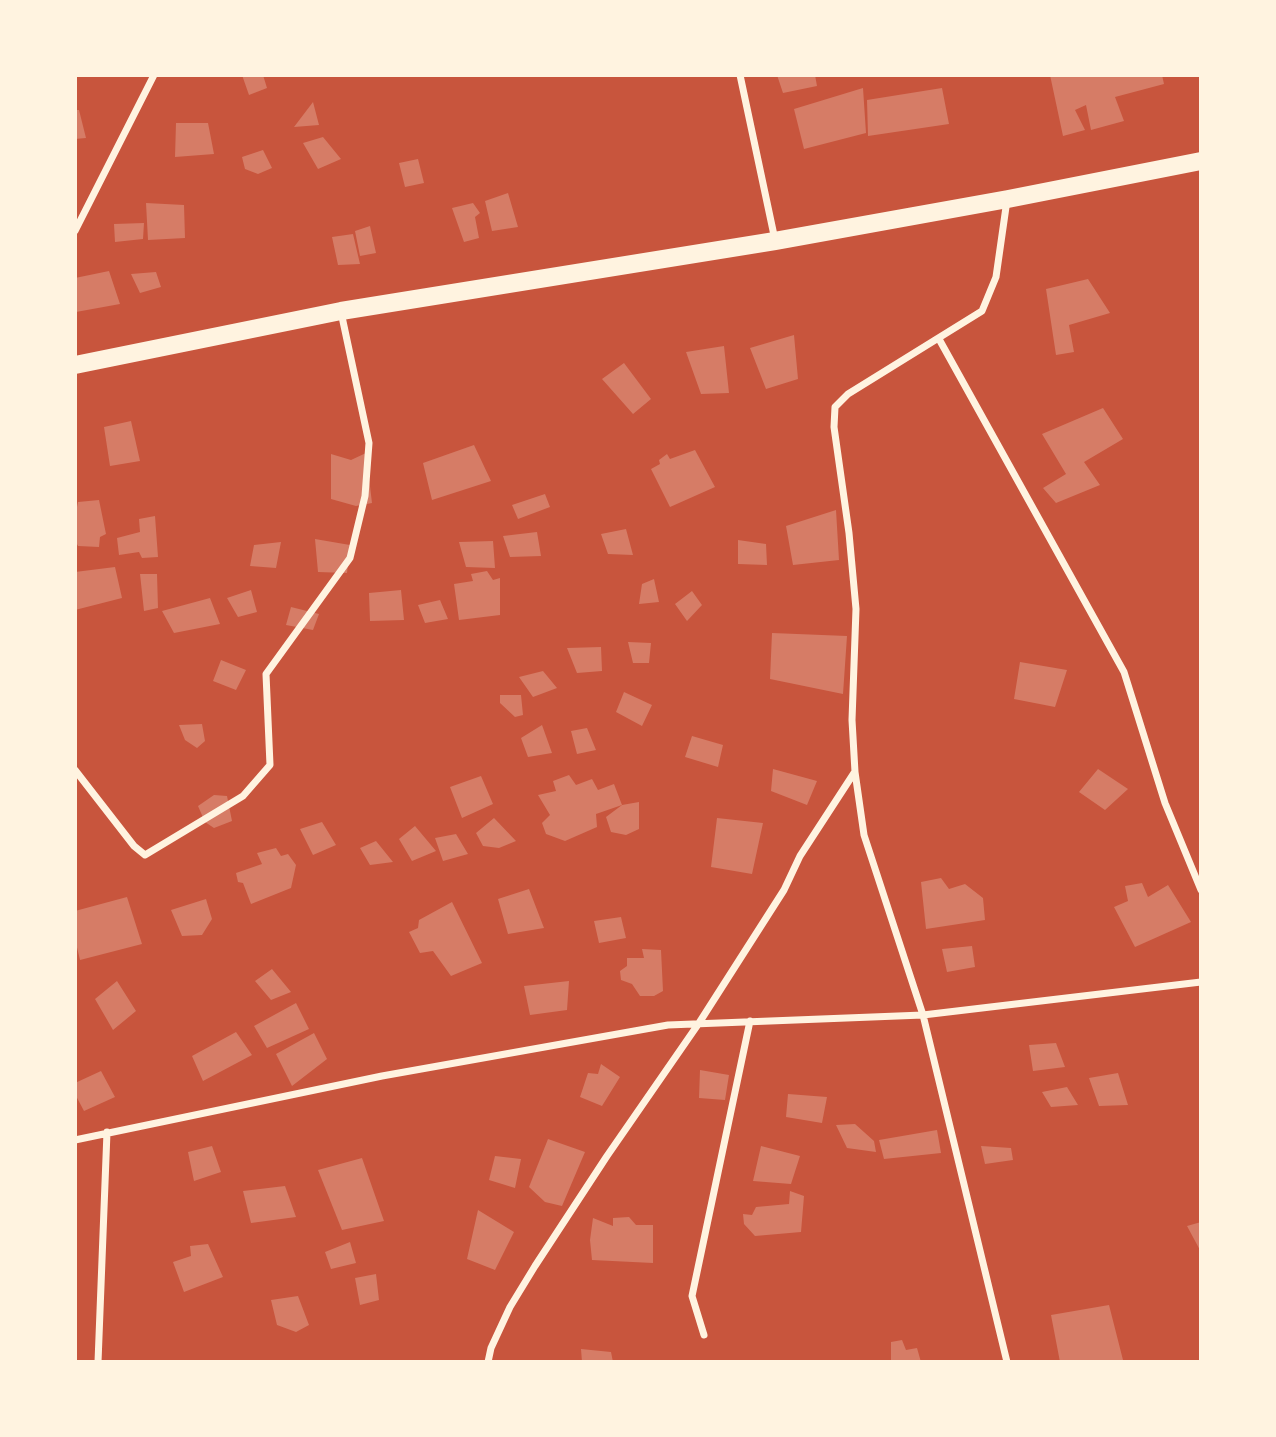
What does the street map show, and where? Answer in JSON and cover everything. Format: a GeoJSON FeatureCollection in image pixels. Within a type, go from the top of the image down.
{"type":"FeatureCollection","features":[{"type":"Feature","properties":{"kind":"main road"},"geometry":{"type":"LineString","coordinates":[[75,365],[341,311],[775,241],[1201,161]]}},
{"type":"Feature","properties":{"kind":"street"},"geometry":{"type":"LineString","coordinates":[[75,231],[154,75]]}},
{"type":"Feature","properties":{"kind":"street"},"geometry":{"type":"LineString","coordinates":[[740,75],[775,241]]}},
{"type":"Feature","properties":{"kind":"street"},"geometry":{"type":"LineString","coordinates":[[1007,1362],[922,1015],[864,835],[855,772],[852,720],[856,609],[849,533],[834,427],[835,407],[848,394],[982,311],[996,277],[1008,199]]}},
{"type":"Feature","properties":{"kind":"street"},"geometry":{"type":"LineString","coordinates":[[75,770],[134,846],[145,855],[243,796],[270,765],[266,674],[350,558],[365,496],[369,443],[341,311]]}},
{"type":"Feature","properties":{"kind":"street"},"geometry":{"type":"LineString","coordinates":[[939,339],[1124,672],[1165,803],[1201,890]]}},
{"type":"Feature","properties":{"kind":"street"},"geometry":{"type":"LineString","coordinates":[[488,1362],[491,1348],[510,1307],[535,1266],[699,1023],[784,890],[800,856],[855,772]]}},
{"type":"Feature","properties":{"kind":"street"},"geometry":{"type":"LineString","coordinates":[[75,1140],[382,1076],[668,1025],[922,1015],[1201,982]]}},
{"type":"Feature","properties":{"kind":"street"},"geometry":{"type":"LineString","coordinates":[[704,1335],[692,1296],[750,1021]]}},
{"type":"Feature","properties":{"kind":"street"},"geometry":{"type":"LineString","coordinates":[[98,1362],[107,1132]]}},
{"type":"Feature","properties":{"kind":"building"},"geometry":{"type":"Polygon","coordinates":[[[242,75],[263,75],[267,88],[249,95],[242,75]]]}},
{"type":"Feature","properties":{"kind":"building"},"geometry":{"type":"Polygon","coordinates":[[[777,75],[815,75],[817,86],[783,93],[777,75]]]}},
{"type":"Feature","properties":{"kind":"building"},"geometry":{"type":"Polygon","coordinates":[[[1050,75],[1162,75],[1164,84],[1115,97],[1124,121],[1091,130],[1086,105],[1075,110],[1085,130],[1063,136],[1050,75]]]}},
{"type":"Feature","properties":{"kind":"building"},"geometry":{"type":"Polygon","coordinates":[[[863,88],[866,133],[804,149],[794,109],[863,88]]]}},
{"type":"Feature","properties":{"kind":"building"},"geometry":{"type":"Polygon","coordinates":[[[942,88],[949,124],[868,136],[867,100],[942,88]]]}},
{"type":"Feature","properties":{"kind":"building"},"geometry":{"type":"Polygon","coordinates":[[[313,102],[319,125],[294,127],[313,102]]]}},
{"type":"Feature","properties":{"kind":"building"},"geometry":{"type":"Polygon","coordinates":[[[75,110],[79,110],[86,138],[75,139],[75,110]]]}},
{"type":"Feature","properties":{"kind":"building"},"geometry":{"type":"Polygon","coordinates":[[[176,123],[208,123],[214,154],[175,157],[176,123]]]}},
{"type":"Feature","properties":{"kind":"building"},"geometry":{"type":"Polygon","coordinates":[[[323,137],[341,159],[318,169],[303,143],[323,137]]]}},
{"type":"Feature","properties":{"kind":"building"},"geometry":{"type":"Polygon","coordinates":[[[263,150],[272,168],[258,174],[245,169],[242,157],[263,150]]]}},
{"type":"Feature","properties":{"kind":"building"},"geometry":{"type":"Polygon","coordinates":[[[418,159],[424,183],[405,187],[399,163],[418,159]]]}},
{"type":"Feature","properties":{"kind":"building"},"geometry":{"type":"Polygon","coordinates":[[[508,193],[518,227],[492,231],[485,201],[508,193]]]}},
{"type":"Feature","properties":{"kind":"building"},"geometry":{"type":"Polygon","coordinates":[[[146,203],[184,205],[185,238],[148,240],[146,203]]]}},
{"type":"Feature","properties":{"kind":"building"},"geometry":{"type":"Polygon","coordinates":[[[473,203],[480,213],[475,217],[479,238],[464,242],[452,208],[473,203]]]}},
{"type":"Feature","properties":{"kind":"building"},"geometry":{"type":"Polygon","coordinates":[[[144,223],[143,239],[115,242],[114,224],[144,223]]]}},
{"type":"Feature","properties":{"kind":"building"},"geometry":{"type":"Polygon","coordinates":[[[370,226],[376,253],[360,256],[355,231],[370,226]]]}},
{"type":"Feature","properties":{"kind":"building"},"geometry":{"type":"Polygon","coordinates":[[[353,234],[360,264],[338,265],[332,237],[353,234]]]}},
{"type":"Feature","properties":{"kind":"building"},"geometry":{"type":"Polygon","coordinates":[[[109,271],[120,304],[76,312],[75,278],[109,271]]]}},
{"type":"Feature","properties":{"kind":"building"},"geometry":{"type":"Polygon","coordinates":[[[156,272],[161,287],[140,293],[131,274],[156,272]]]}},
{"type":"Feature","properties":{"kind":"building"},"geometry":{"type":"Polygon","coordinates":[[[1088,279],[1110,313],[1069,325],[1074,352],[1056,355],[1046,289],[1088,279]]]}},
{"type":"Feature","properties":{"kind":"building"},"geometry":{"type":"Polygon","coordinates":[[[794,335],[798,379],[766,389],[750,348],[794,335]]]}},
{"type":"Feature","properties":{"kind":"building"},"geometry":{"type":"Polygon","coordinates":[[[724,346],[729,393],[701,394],[686,352],[724,346]]]}},
{"type":"Feature","properties":{"kind":"building"},"geometry":{"type":"Polygon","coordinates":[[[624,363],[651,399],[633,414],[602,379],[624,363]]]}},
{"type":"Feature","properties":{"kind":"building"},"geometry":{"type":"Polygon","coordinates":[[[1103,408],[1123,439],[1084,462],[1100,485],[1056,503],[1043,488],[1066,474],[1042,434],[1103,408]]]}},
{"type":"Feature","properties":{"kind":"building"},"geometry":{"type":"Polygon","coordinates":[[[131,421],[140,461],[110,466],[104,427],[131,421]]]}},
{"type":"Feature","properties":{"kind":"building"},"geometry":{"type":"Polygon","coordinates":[[[474,445],[491,481],[432,500],[423,463],[474,445]]]}},
{"type":"Feature","properties":{"kind":"building"},"geometry":{"type":"Polygon","coordinates":[[[695,450],[715,487],[670,507],[651,469],[660,464],[659,460],[667,454],[670,459],[695,450]]]}},
{"type":"Feature","properties":{"kind":"building"},"geometry":{"type":"Polygon","coordinates":[[[366,453],[372,503],[356,506],[331,499],[331,454],[351,460],[366,453]]]}},
{"type":"Feature","properties":{"kind":"building"},"geometry":{"type":"Polygon","coordinates":[[[545,494],[550,507],[518,519],[512,505],[545,494]]]}},
{"type":"Feature","properties":{"kind":"building"},"geometry":{"type":"Polygon","coordinates":[[[99,500],[106,534],[100,537],[99,547],[78,546],[75,540],[75,507],[78,502],[99,500]]]}},
{"type":"Feature","properties":{"kind":"building"},"geometry":{"type":"Polygon","coordinates":[[[836,510],[839,560],[793,565],[786,526],[836,510]]]}},
{"type":"Feature","properties":{"kind":"building"},"geometry":{"type":"Polygon","coordinates":[[[155,516],[158,557],[142,558],[139,552],[119,555],[117,538],[140,532],[139,519],[155,516]]]}},
{"type":"Feature","properties":{"kind":"building"},"geometry":{"type":"Polygon","coordinates":[[[626,529],[633,555],[608,554],[601,534],[626,529]]]}},
{"type":"Feature","properties":{"kind":"building"},"geometry":{"type":"Polygon","coordinates":[[[537,532],[541,556],[510,557],[503,536],[537,532]]]}},
{"type":"Feature","properties":{"kind":"building"},"geometry":{"type":"Polygon","coordinates":[[[315,539],[350,545],[347,573],[318,572],[315,539]]]}},
{"type":"Feature","properties":{"kind":"building"},"geometry":{"type":"Polygon","coordinates":[[[738,540],[766,544],[767,565],[738,564],[738,540]]]}},
{"type":"Feature","properties":{"kind":"building"},"geometry":{"type":"Polygon","coordinates":[[[493,541],[495,568],[466,567],[459,542],[493,541]]]}},
{"type":"Feature","properties":{"kind":"building"},"geometry":{"type":"Polygon","coordinates":[[[281,542],[276,568],[250,566],[254,545],[281,542]]]}},
{"type":"Feature","properties":{"kind":"building"},"geometry":{"type":"Polygon","coordinates":[[[115,567],[122,598],[75,610],[75,572],[115,567]]]}},
{"type":"Feature","properties":{"kind":"building"},"geometry":{"type":"Polygon","coordinates":[[[487,571],[493,580],[500,578],[500,615],[459,620],[454,584],[473,581],[471,574],[487,571]]]}},
{"type":"Feature","properties":{"kind":"building"},"geometry":{"type":"Polygon","coordinates":[[[140,574],[157,574],[158,608],[144,611],[140,574]]]}},
{"type":"Feature","properties":{"kind":"building"},"geometry":{"type":"Polygon","coordinates":[[[654,579],[659,602],[639,604],[642,584],[654,579]]]}},
{"type":"Feature","properties":{"kind":"building"},"geometry":{"type":"Polygon","coordinates":[[[251,590],[257,612],[238,617],[227,598],[251,590]]]}},
{"type":"Feature","properties":{"kind":"building"},"geometry":{"type":"Polygon","coordinates":[[[401,590],[404,620],[370,621],[369,593],[401,590]]]}},
{"type":"Feature","properties":{"kind":"building"},"geometry":{"type":"Polygon","coordinates":[[[692,591],[702,605],[687,621],[675,604],[692,591]]]}},
{"type":"Feature","properties":{"kind":"building"},"geometry":{"type":"Polygon","coordinates":[[[210,598],[220,624],[174,633],[162,611],[210,598]]]}},
{"type":"Feature","properties":{"kind":"building"},"geometry":{"type":"Polygon","coordinates":[[[440,600],[448,619],[425,623],[418,605],[440,600]]]}},
{"type":"Feature","properties":{"kind":"building"},"geometry":{"type":"Polygon","coordinates":[[[291,607],[319,614],[313,630],[286,625],[291,607]]]}},
{"type":"Feature","properties":{"kind":"building"},"geometry":{"type":"Polygon","coordinates":[[[772,633],[847,636],[843,694],[770,679],[772,633]]]}},
{"type":"Feature","properties":{"kind":"building"},"geometry":{"type":"Polygon","coordinates":[[[628,642],[651,643],[649,663],[633,663],[628,642]]]}},
{"type":"Feature","properties":{"kind":"building"},"geometry":{"type":"Polygon","coordinates":[[[601,647],[602,671],[577,673],[567,648],[601,647]]]}},
{"type":"Feature","properties":{"kind":"building"},"geometry":{"type":"Polygon","coordinates":[[[221,660],[246,670],[236,690],[213,681],[221,660]]]}},
{"type":"Feature","properties":{"kind":"building"},"geometry":{"type":"Polygon","coordinates":[[[1020,662],[1067,670],[1055,707],[1014,699],[1020,662]]]}},
{"type":"Feature","properties":{"kind":"building"},"geometry":{"type":"Polygon","coordinates":[[[543,671],[557,688],[533,697],[519,677],[543,671]]]}},
{"type":"Feature","properties":{"kind":"building"},"geometry":{"type":"Polygon","coordinates":[[[624,692],[652,705],[642,726],[616,712],[624,692]]]}},
{"type":"Feature","properties":{"kind":"building"},"geometry":{"type":"Polygon","coordinates":[[[500,695],[521,695],[523,715],[515,717],[500,703],[500,695]]]}},
{"type":"Feature","properties":{"kind":"building"},"geometry":{"type":"Polygon","coordinates":[[[202,724],[205,741],[197,748],[185,740],[179,725],[202,724]]]}},
{"type":"Feature","properties":{"kind":"building"},"geometry":{"type":"Polygon","coordinates":[[[542,725],[552,753],[528,757],[521,738],[542,725]]]}},
{"type":"Feature","properties":{"kind":"building"},"geometry":{"type":"Polygon","coordinates":[[[587,728],[596,750],[577,754],[571,731],[587,728]]]}},
{"type":"Feature","properties":{"kind":"building"},"geometry":{"type":"Polygon","coordinates":[[[692,736],[723,745],[718,767],[685,757],[692,736]]]}},
{"type":"Feature","properties":{"kind":"building"},"geometry":{"type":"Polygon","coordinates":[[[773,769],[817,781],[807,805],[771,791],[773,769]]]}},
{"type":"Feature","properties":{"kind":"building"},"geometry":{"type":"Polygon","coordinates":[[[1098,769],[1128,789],[1105,810],[1079,792],[1098,769]]]}},
{"type":"Feature","properties":{"kind":"building"},"geometry":{"type":"Polygon","coordinates":[[[569,775],[576,785],[592,779],[598,790],[614,784],[622,805],[596,814],[597,827],[565,841],[546,834],[542,823],[550,815],[538,795],[556,791],[553,781],[569,775]]]}},
{"type":"Feature","properties":{"kind":"building"},"geometry":{"type":"Polygon","coordinates":[[[481,776],[493,804],[462,818],[450,787],[481,776]]]}},
{"type":"Feature","properties":{"kind":"building"},"geometry":{"type":"Polygon","coordinates":[[[214,795],[227,796],[232,821],[214,828],[205,822],[198,806],[214,795]]]}},
{"type":"Feature","properties":{"kind":"building"},"geometry":{"type":"Polygon","coordinates":[[[639,802],[639,829],[626,835],[611,832],[606,817],[622,805],[639,802]]]}},
{"type":"Feature","properties":{"kind":"building"},"geometry":{"type":"Polygon","coordinates":[[[494,818],[516,841],[499,848],[483,846],[476,833],[494,818]]]}},
{"type":"Feature","properties":{"kind":"building"},"geometry":{"type":"Polygon","coordinates":[[[717,818],[763,823],[752,874],[711,867],[717,818]]]}},
{"type":"Feature","properties":{"kind":"building"},"geometry":{"type":"Polygon","coordinates":[[[322,822],[336,845],[313,855],[300,829],[322,822]]]}},
{"type":"Feature","properties":{"kind":"building"},"geometry":{"type":"Polygon","coordinates":[[[415,826],[436,851],[412,861],[399,839],[415,826]]]}},
{"type":"Feature","properties":{"kind":"building"},"geometry":{"type":"Polygon","coordinates":[[[456,834],[468,854],[443,861],[435,838],[456,834]]]}},
{"type":"Feature","properties":{"kind":"building"},"geometry":{"type":"Polygon","coordinates":[[[376,841],[393,862],[370,865],[360,848],[376,841]]]}},
{"type":"Feature","properties":{"kind":"building"},"geometry":{"type":"Polygon","coordinates":[[[276,848],[281,856],[288,854],[296,865],[291,888],[251,904],[243,883],[238,882],[236,873],[262,864],[257,853],[276,848]]]}},
{"type":"Feature","properties":{"kind":"building"},"geometry":{"type":"Polygon","coordinates":[[[941,878],[949,889],[965,884],[983,898],[985,920],[926,929],[921,882],[941,878]]]}},
{"type":"Feature","properties":{"kind":"building"},"geometry":{"type":"Polygon","coordinates":[[[1142,883],[1148,897],[1168,885],[1191,922],[1135,947],[1114,907],[1128,901],[1125,886],[1142,883]]]}},
{"type":"Feature","properties":{"kind":"building"},"geometry":{"type":"Polygon","coordinates":[[[529,889],[544,928],[508,934],[498,899],[529,889]]]}},
{"type":"Feature","properties":{"kind":"building"},"geometry":{"type":"Polygon","coordinates":[[[127,897],[142,944],[80,960],[75,939],[75,911],[127,897]]]}},
{"type":"Feature","properties":{"kind":"building"},"geometry":{"type":"Polygon","coordinates":[[[206,899],[212,919],[202,935],[182,936],[171,910],[206,899]]]}},
{"type":"Feature","properties":{"kind":"building"},"geometry":{"type":"Polygon","coordinates":[[[452,902],[482,963],[451,976],[433,951],[420,953],[409,932],[418,928],[419,920],[452,902]]]}},
{"type":"Feature","properties":{"kind":"building"},"geometry":{"type":"Polygon","coordinates":[[[621,917],[626,938],[599,943],[594,921],[621,917]]]}},
{"type":"Feature","properties":{"kind":"building"},"geometry":{"type":"Polygon","coordinates":[[[972,946],[975,967],[947,972],[942,949],[972,946]]]}},
{"type":"Feature","properties":{"kind":"building"},"geometry":{"type":"Polygon","coordinates":[[[642,949],[661,950],[663,991],[654,996],[640,996],[632,984],[621,980],[620,971],[627,966],[627,958],[644,958],[642,949]]]}},
{"type":"Feature","properties":{"kind":"building"},"geometry":{"type":"Polygon","coordinates":[[[272,969],[291,992],[271,1000],[255,981],[272,969]]]}},
{"type":"Feature","properties":{"kind":"building"},"geometry":{"type":"Polygon","coordinates":[[[117,981],[136,1011],[113,1030],[95,999],[117,981]]]}},
{"type":"Feature","properties":{"kind":"building"},"geometry":{"type":"Polygon","coordinates":[[[569,981],[567,1010],[530,1015],[524,986],[569,981]]]}},
{"type":"Feature","properties":{"kind":"building"},"geometry":{"type":"Polygon","coordinates":[[[296,1003],[309,1029],[267,1048],[254,1026],[296,1003]]]}},
{"type":"Feature","properties":{"kind":"building"},"geometry":{"type":"Polygon","coordinates":[[[236,1032],[252,1055],[203,1081],[192,1056],[236,1032]]]}},
{"type":"Feature","properties":{"kind":"building"},"geometry":{"type":"Polygon","coordinates":[[[314,1033],[327,1059],[292,1086],[276,1054],[314,1033]]]}},
{"type":"Feature","properties":{"kind":"building"},"geometry":{"type":"Polygon","coordinates":[[[1056,1043],[1065,1067],[1033,1071],[1029,1045],[1056,1043]]]}},
{"type":"Feature","properties":{"kind":"building"},"geometry":{"type":"Polygon","coordinates":[[[601,1064],[620,1077],[602,1106],[580,1097],[588,1073],[598,1074],[601,1064]]]}},
{"type":"Feature","properties":{"kind":"building"},"geometry":{"type":"Polygon","coordinates":[[[700,1070],[729,1075],[725,1100],[699,1098],[700,1070]]]}},
{"type":"Feature","properties":{"kind":"building"},"geometry":{"type":"Polygon","coordinates":[[[101,1071],[115,1097],[84,1111],[75,1094],[75,1083],[101,1071]]]}},
{"type":"Feature","properties":{"kind":"building"},"geometry":{"type":"Polygon","coordinates":[[[1118,1073],[1128,1105],[1099,1106],[1089,1078],[1118,1073]]]}},
{"type":"Feature","properties":{"kind":"building"},"geometry":{"type":"Polygon","coordinates":[[[1067,1087],[1078,1105],[1051,1107],[1042,1092],[1067,1087]]]}},
{"type":"Feature","properties":{"kind":"building"},"geometry":{"type":"Polygon","coordinates":[[[788,1094],[827,1097],[822,1123],[786,1117],[788,1094]]]}},
{"type":"Feature","properties":{"kind":"building"},"geometry":{"type":"Polygon","coordinates":[[[855,1124],[874,1141],[876,1152],[847,1148],[836,1125],[855,1124]]]}},
{"type":"Feature","properties":{"kind":"building"},"geometry":{"type":"Polygon","coordinates":[[[937,1130],[941,1153],[884,1159],[879,1140],[937,1130]]]}},
{"type":"Feature","properties":{"kind":"building"},"geometry":{"type":"Polygon","coordinates":[[[548,1139],[585,1152],[562,1206],[545,1202],[529,1187],[548,1139]]]}},
{"type":"Feature","properties":{"kind":"building"},"geometry":{"type":"Polygon","coordinates":[[[212,1146],[221,1172],[194,1181],[188,1152],[212,1146]]]}},
{"type":"Feature","properties":{"kind":"building"},"geometry":{"type":"Polygon","coordinates":[[[761,1146],[800,1156],[791,1184],[753,1181],[761,1146]]]}},
{"type":"Feature","properties":{"kind":"building"},"geometry":{"type":"Polygon","coordinates":[[[981,1146],[1011,1148],[1013,1160],[985,1164],[981,1146]]]}},
{"type":"Feature","properties":{"kind":"building"},"geometry":{"type":"Polygon","coordinates":[[[495,1156],[521,1159],[515,1188],[489,1180],[495,1156]]]}},
{"type":"Feature","properties":{"kind":"building"},"geometry":{"type":"Polygon","coordinates":[[[362,1158],[384,1221],[342,1230],[318,1170],[362,1158]]]}},
{"type":"Feature","properties":{"kind":"building"},"geometry":{"type":"Polygon","coordinates":[[[285,1186],[296,1217],[251,1223],[243,1191],[285,1186]]]}},
{"type":"Feature","properties":{"kind":"building"},"geometry":{"type":"Polygon","coordinates":[[[790,1191],[804,1196],[801,1232],[755,1236],[744,1224],[743,1214],[752,1215],[756,1207],[789,1204],[790,1191]]]}},
{"type":"Feature","properties":{"kind":"building"},"geometry":{"type":"Polygon","coordinates":[[[478,1210],[514,1232],[495,1270],[467,1259],[478,1210]]]}},
{"type":"Feature","properties":{"kind":"building"},"geometry":{"type":"Polygon","coordinates":[[[629,1217],[636,1225],[653,1225],[653,1263],[592,1260],[590,1240],[593,1218],[613,1226],[613,1218],[629,1217]]]}},
{"type":"Feature","properties":{"kind":"building"},"geometry":{"type":"Polygon","coordinates":[[[1201,1222],[1201,1252],[1187,1226],[1201,1222]]]}},
{"type":"Feature","properties":{"kind":"building"},"geometry":{"type":"Polygon","coordinates":[[[350,1242],[356,1263],[331,1269],[325,1252],[350,1242]]]}},
{"type":"Feature","properties":{"kind":"building"},"geometry":{"type":"Polygon","coordinates":[[[208,1244],[223,1277],[184,1292],[173,1262],[191,1256],[190,1246],[208,1244]]]}},
{"type":"Feature","properties":{"kind":"building"},"geometry":{"type":"Polygon","coordinates":[[[376,1274],[379,1300],[360,1305],[355,1278],[376,1274]]]}},
{"type":"Feature","properties":{"kind":"building"},"geometry":{"type":"Polygon","coordinates":[[[298,1296],[309,1325],[296,1332],[277,1325],[271,1300],[298,1296]]]}},
{"type":"Feature","properties":{"kind":"building"},"geometry":{"type":"Polygon","coordinates":[[[1109,1305],[1123,1360],[1060,1362],[1051,1315],[1109,1305]]]}},
{"type":"Feature","properties":{"kind":"building"},"geometry":{"type":"Polygon","coordinates":[[[902,1340],[906,1350],[917,1348],[921,1362],[891,1362],[891,1342],[902,1340]]]}},
{"type":"Feature","properties":{"kind":"building"},"geometry":{"type":"Polygon","coordinates":[[[581,1349],[611,1352],[613,1362],[582,1362],[581,1349]]]}}]}
